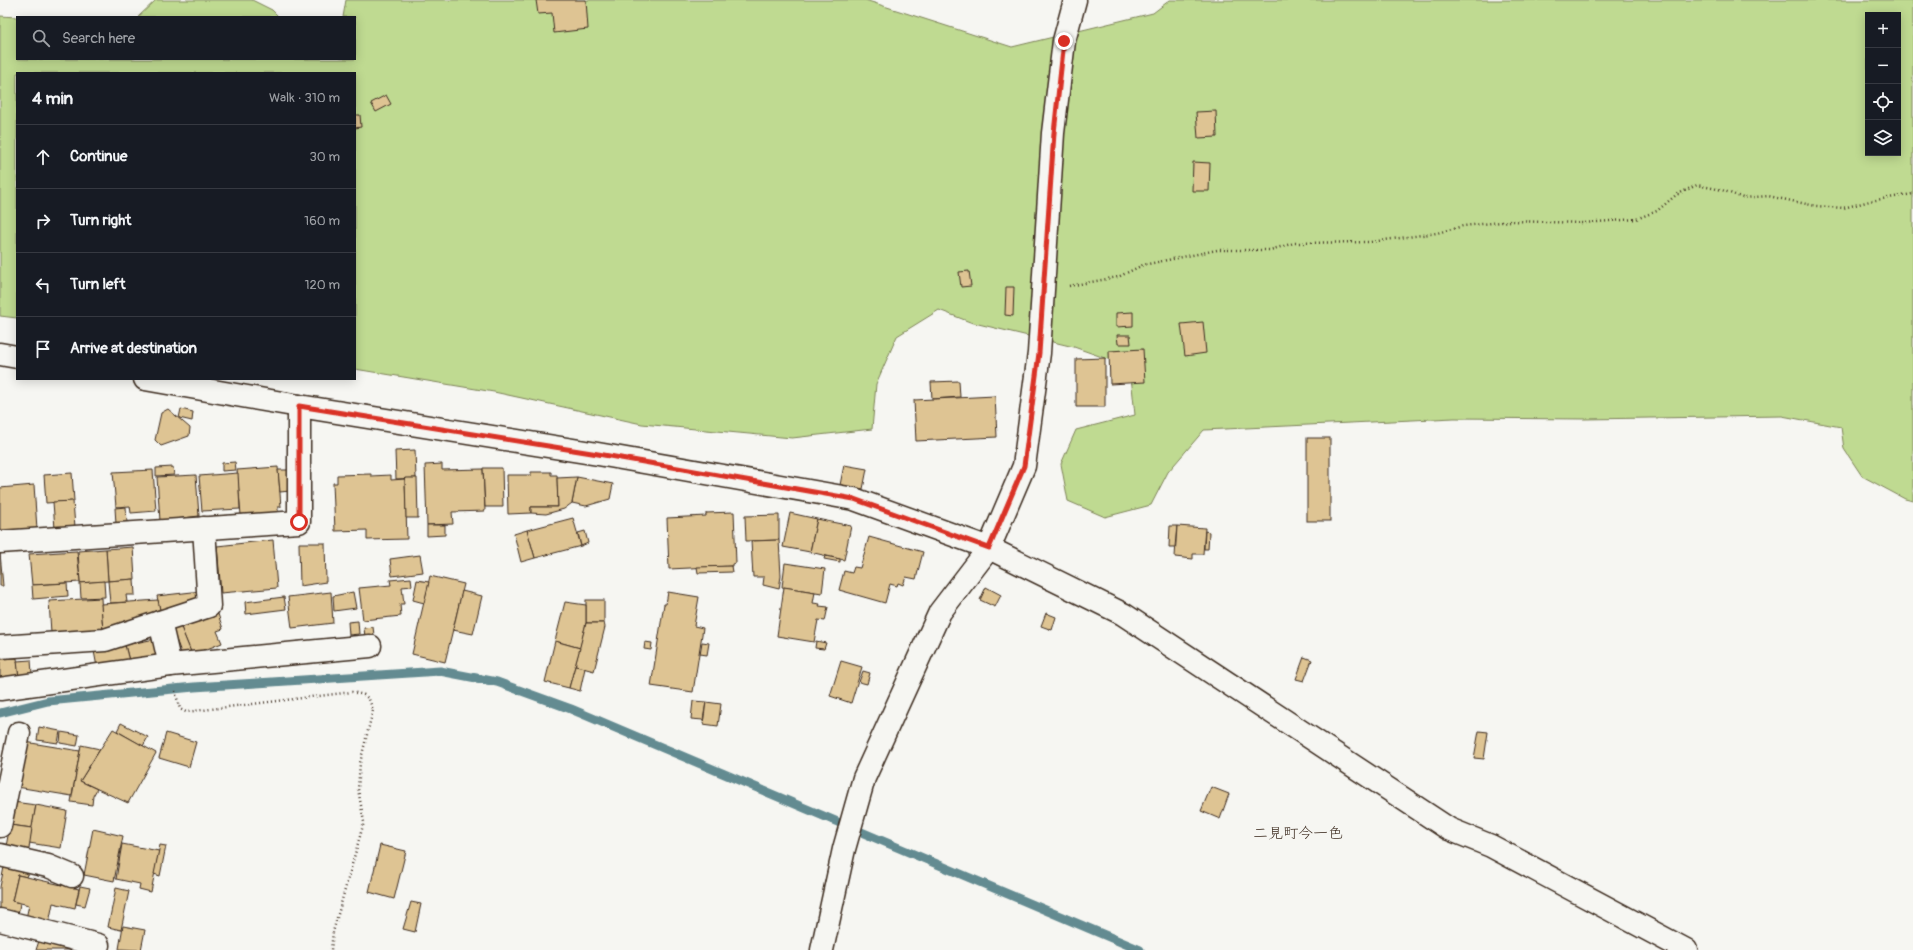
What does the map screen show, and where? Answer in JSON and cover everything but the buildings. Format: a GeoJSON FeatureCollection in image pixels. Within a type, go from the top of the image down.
{"type":"FeatureCollection","features":[{"type":"Feature","properties":{"kind":"street"},"geometry":{"type":"LineString","coordinates":[[822,950],[844,849],[864,778],[940,612],[989,548],[1024,466],[1039,353],[1054,133],[1064,41],[1075,0]]}},
{"type":"Feature","properties":{"kind":"street"},"geometry":{"type":"LineString","coordinates":[[0,354],[16,357]]}},
{"type":"Feature","properties":{"kind":"street"},"geometry":{"type":"LineString","coordinates":[[151,380],[299,406],[598,454],[854,499],[989,548],[1123,614],[1449,829],[1490,846],[1686,950]]}},
{"type":"Feature","properties":{"kind":"street"},"geometry":{"type":"LineString","coordinates":[[0,542],[299,522],[299,406]]}},
{"type":"Feature","properties":{"kind":"street"},"geometry":{"type":"LineString","coordinates":[[0,647],[105,640],[209,606],[204,528]]}},
{"type":"Feature","properties":{"kind":"street"},"geometry":{"type":"LineString","coordinates":[[160,622],[170,664]]}},
{"type":"Feature","properties":{"kind":"street"},"geometry":{"type":"LineString","coordinates":[[0,690],[170,664],[370,646]]}},
{"type":"Feature","properties":{"kind":"street"},"geometry":{"type":"LineString","coordinates":[[0,826],[19,733]]}},
{"type":"Feature","properties":{"kind":"street"},"geometry":{"type":"LineString","coordinates":[[0,856],[48,866],[72,876]]}},
{"type":"Feature","properties":{"kind":"street"},"geometry":{"type":"LineString","coordinates":[[0,920],[98,946]]}},
{"type":"Feature","properties":{"kind":"path"},"geometry":{"type":"LineString","coordinates":[[1043,291],[1118,276],[1143,265],[1217,250],[1270,250],[1294,243],[1370,242],[1437,233],[1463,226],[1511,221],[1584,223],[1636,219],[1657,211],[1676,195],[1697,185],[1722,190],[1743,198],[1768,196],[1816,206],[1843,208],[1870,201],[1913,194]]}},
{"type":"Feature","properties":{"kind":"path"},"geometry":{"type":"LineString","coordinates":[[176,701],[180,709],[186,712],[352,692],[364,695],[369,699],[374,710],[360,763],[358,789],[364,822],[333,932],[331,950]]}},
{"type":"Feature","properties":{"kind":"green space"},"geometry":{"type":"Polygon","coordinates":[[[156,0],[252,0],[272,10],[278,16],[139,16],[156,0]]]}},
{"type":"Feature","properties":{"kind":"green space"},"geometry":{"type":"Polygon","coordinates":[[[346,0],[865,0],[1012,47],[1153,13],[1170,0],[1913,0],[1913,501],[1905,499],[1862,476],[1844,449],[1841,427],[1782,416],[1585,419],[1454,418],[1204,430],[1168,472],[1151,505],[1105,517],[1068,501],[1061,464],[1076,430],[1135,415],[1130,367],[1074,347],[970,322],[939,310],[897,336],[876,384],[872,429],[792,438],[642,424],[494,392],[356,369],[356,72],[16,72],[16,318],[0,316],[0,16],[16,17],[16,60],[356,60],[356,16],[343,16],[346,0]]]}},
{"type":"Feature","properties":{"kind":"waterway"},"geometry":{"type":"LineString","coordinates":[[0,713],[48,701],[194,687],[440,671],[497,682],[571,709],[1140,950]]}},
{"type":"Feature","properties":{"kind":"district","name":"二見町今一色"},"geometry":{"type":"Point","coordinates":[1298,833]}},
{"type":"Feature","properties":{"kind":"route"},"geometry":{"type":"LineString","coordinates":[[299,522],[299,406],[598,454],[854,499],[989,548],[1024,466],[1039,353],[1054,133],[1064,41]]}}]}
